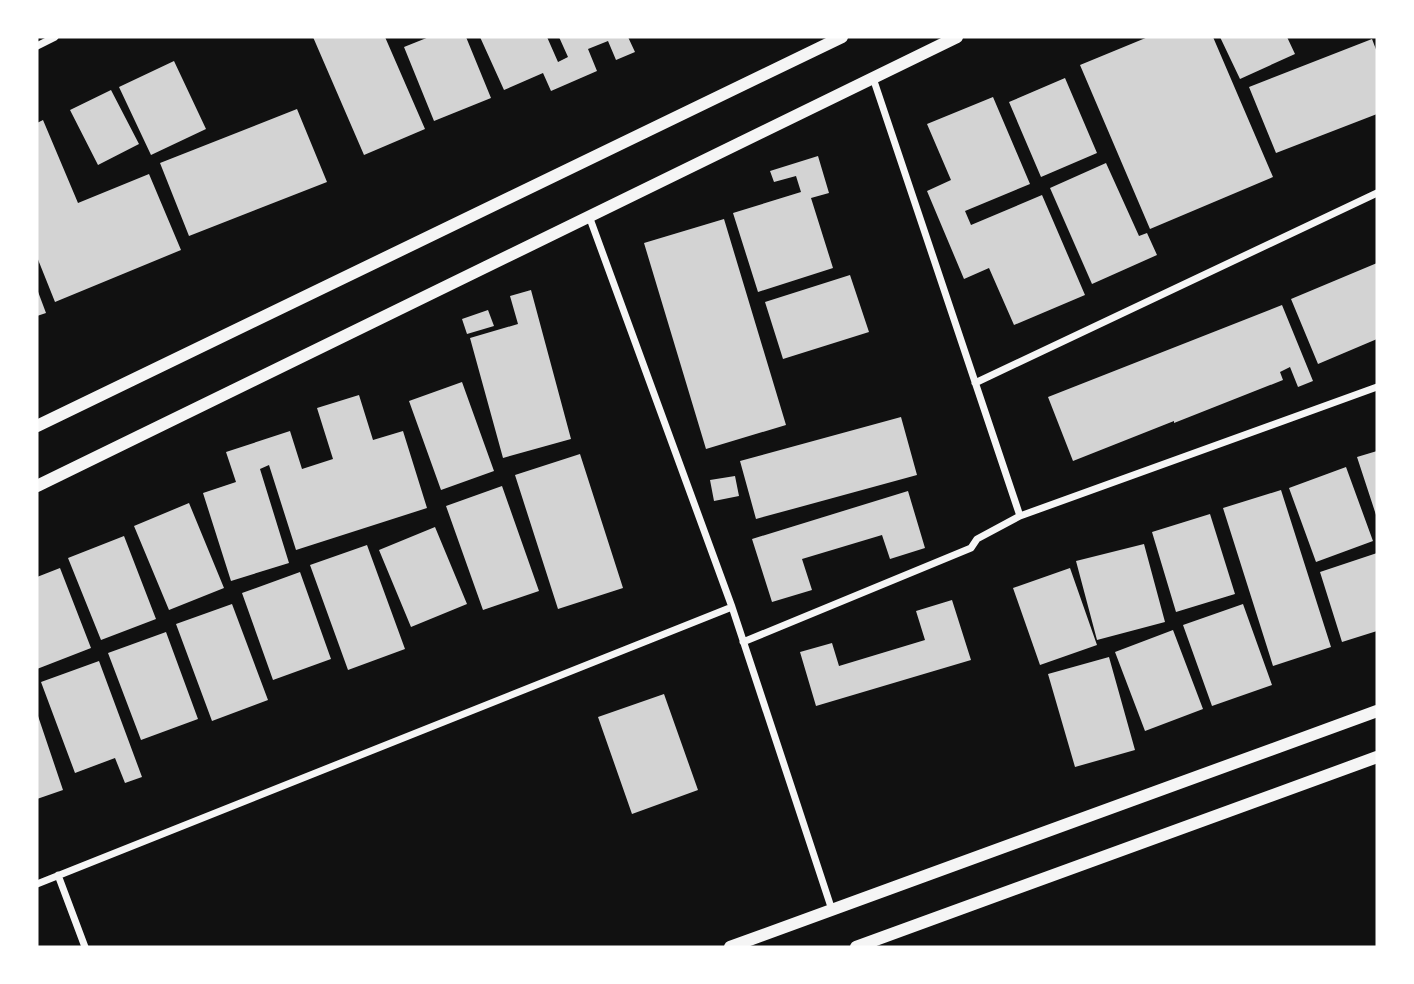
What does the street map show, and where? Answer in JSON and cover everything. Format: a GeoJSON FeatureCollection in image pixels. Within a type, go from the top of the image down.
{"type":"FeatureCollection","features":[{"type":"Feature","properties":{"kind":"street"},"geometry":{"type":"LineString","coordinates":[[37,46],[55,37]]}},
{"type":"Feature","properties":{"kind":"street"},"geometry":{"type":"LineString","coordinates":[[37,426],[842,37]]}},
{"type":"Feature","properties":{"kind":"street"},"geometry":{"type":"LineString","coordinates":[[37,486],[957,37]]}},
{"type":"Feature","properties":{"kind":"street"},"geometry":{"type":"LineString","coordinates":[[873,78],[1020,516]]}},
{"type":"Feature","properties":{"kind":"street"},"geometry":{"type":"LineString","coordinates":[[975,383],[1377,193]]}},
{"type":"Feature","properties":{"kind":"street"},"geometry":{"type":"LineString","coordinates":[[589,216],[732,607],[832,910]]}},
{"type":"Feature","properties":{"kind":"street"},"geometry":{"type":"LineString","coordinates":[[743,642],[971,548],[977,539],[1020,516],[1377,387]]}},
{"type":"Feature","properties":{"kind":"street"},"geometry":{"type":"LineString","coordinates":[[37,884],[732,607]]}},
{"type":"Feature","properties":{"kind":"street"},"geometry":{"type":"LineString","coordinates":[[730,947],[1377,711]]}},
{"type":"Feature","properties":{"kind":"street"},"geometry":{"type":"LineString","coordinates":[[856,947],[1377,757]]}},
{"type":"Feature","properties":{"kind":"street"},"geometry":{"type":"LineString","coordinates":[[58,875],[85,947]]}},
{"type":"Feature","properties":{"kind":"building"},"geometry":{"type":"Polygon","coordinates":[[[313,37],[385,37],[425,129],[364,155],[313,37]]]}},
{"type":"Feature","properties":{"kind":"building"},"geometry":{"type":"Polygon","coordinates":[[[429,37],[466,37],[491,98],[434,121],[404,47],[429,37]]]}},
{"type":"Feature","properties":{"kind":"building"},"geometry":{"type":"Polygon","coordinates":[[[480,37],[547,37],[558,62],[568,57],[559,37],[628,37],[635,52],[616,60],[608,41],[588,49],[597,71],[551,91],[543,73],[504,90],[480,37]]]}},
{"type":"Feature","properties":{"kind":"building"},"geometry":{"type":"Polygon","coordinates":[[[1148,37],[1213,37],[1273,177],[1150,229],[1080,65],[1148,37]]]}},
{"type":"Feature","properties":{"kind":"building"},"geometry":{"type":"Polygon","coordinates":[[[1220,37],[1287,37],[1295,54],[1240,79],[1220,37]]]}},
{"type":"Feature","properties":{"kind":"building"},"geometry":{"type":"Polygon","coordinates":[[[1372,39],[1377,52],[1377,114],[1276,153],[1249,87],[1372,39]]]}},
{"type":"Feature","properties":{"kind":"building"},"geometry":{"type":"Polygon","coordinates":[[[174,61],[206,129],[151,155],[119,87],[174,61]]]}},
{"type":"Feature","properties":{"kind":"building"},"geometry":{"type":"Polygon","coordinates":[[[1065,78],[1097,153],[1041,177],[1009,102],[1065,78]]]}},
{"type":"Feature","properties":{"kind":"building"},"geometry":{"type":"Polygon","coordinates":[[[111,90],[139,144],[98,165],[70,110],[111,90]]]}},
{"type":"Feature","properties":{"kind":"building"},"geometry":{"type":"Polygon","coordinates":[[[993,97],[1030,184],[965,211],[971,225],[1042,195],[1085,295],[1014,325],[989,268],[964,279],[927,191],[951,180],[927,124],[993,97]]]}},
{"type":"Feature","properties":{"kind":"building"},"geometry":{"type":"Polygon","coordinates":[[[297,109],[327,182],[189,236],[160,163],[297,109]]]}},
{"type":"Feature","properties":{"kind":"building"},"geometry":{"type":"Polygon","coordinates":[[[43,120],[78,203],[149,174],[181,250],[55,302],[37,257],[37,123],[43,120]]]}},
{"type":"Feature","properties":{"kind":"building"},"geometry":{"type":"Polygon","coordinates":[[[818,156],[829,193],[811,198],[833,268],[758,292],[733,213],[801,192],[796,176],[774,182],[770,171],[818,156]]]}},
{"type":"Feature","properties":{"kind":"building"},"geometry":{"type":"Polygon","coordinates":[[[1106,163],[1139,236],[1147,233],[1157,255],[1092,284],[1050,188],[1106,163]]]}},
{"type":"Feature","properties":{"kind":"building"},"geometry":{"type":"Polygon","coordinates":[[[724,219],[786,425],[706,449],[644,243],[724,219]]]}},
{"type":"Feature","properties":{"kind":"building"},"geometry":{"type":"Polygon","coordinates":[[[1377,263],[1377,339],[1318,364],[1291,299],[1377,263]]]}},
{"type":"Feature","properties":{"kind":"building"},"geometry":{"type":"Polygon","coordinates":[[[850,275],[869,332],[783,359],[765,302],[850,275]]]}},
{"type":"Feature","properties":{"kind":"building"},"geometry":{"type":"Polygon","coordinates":[[[37,289],[46,313],[37,316],[37,289]]]}},
{"type":"Feature","properties":{"kind":"building"},"geometry":{"type":"Polygon","coordinates":[[[531,290],[571,439],[503,458],[470,338],[518,324],[510,296],[531,290]]]}},
{"type":"Feature","properties":{"kind":"building"},"geometry":{"type":"Polygon","coordinates":[[[1282,305],[1313,381],[1298,387],[1290,367],[1280,372],[1283,380],[1073,461],[1048,397],[1282,305]]]}},
{"type":"Feature","properties":{"kind":"building"},"geometry":{"type":"Polygon","coordinates":[[[488,310],[494,326],[467,334],[462,319],[488,310]]]}},
{"type":"Feature","properties":{"kind":"building"},"geometry":{"type":"Polygon","coordinates":[[[462,382],[494,471],[441,490],[409,401],[462,382]]]}},
{"type":"Feature","properties":{"kind":"building"},"geometry":{"type":"Polygon","coordinates":[[[359,395],[373,440],[403,431],[427,508],[296,550],[269,465],[260,469],[289,563],[231,581],[203,493],[236,482],[226,452],[290,431],[302,469],[333,459],[317,408],[359,395]]]}},
{"type":"Feature","properties":{"kind":"building"},"geometry":{"type":"Polygon","coordinates":[[[901,417],[917,475],[756,519],[740,461],[901,417]]]}},
{"type":"Feature","properties":{"kind":"building"},"geometry":{"type":"Polygon","coordinates":[[[1377,451],[1377,518],[1357,457],[1377,451]]]}},
{"type":"Feature","properties":{"kind":"building"},"geometry":{"type":"Polygon","coordinates":[[[580,454],[623,588],[558,609],[515,475],[580,454]]]}},
{"type":"Feature","properties":{"kind":"building"},"geometry":{"type":"Polygon","coordinates":[[[1346,467],[1373,541],[1316,562],[1289,488],[1346,467]]]}},
{"type":"Feature","properties":{"kind":"building"},"geometry":{"type":"Polygon","coordinates":[[[735,476],[739,496],[714,501],[710,480],[735,476]]]}},
{"type":"Feature","properties":{"kind":"building"},"geometry":{"type":"Polygon","coordinates":[[[502,486],[539,591],[483,610],[446,506],[502,486]]]}},
{"type":"Feature","properties":{"kind":"building"},"geometry":{"type":"Polygon","coordinates":[[[1281,490],[1331,647],[1273,666],[1223,508],[1281,490]]]}},
{"type":"Feature","properties":{"kind":"building"},"geometry":{"type":"Polygon","coordinates":[[[908,491],[925,548],[890,559],[882,535],[802,559],[812,590],[772,602],[752,539],[908,491]]]}},
{"type":"Feature","properties":{"kind":"building"},"geometry":{"type":"Polygon","coordinates":[[[189,503],[224,588],[169,610],[134,526],[189,503]]]}},
{"type":"Feature","properties":{"kind":"building"},"geometry":{"type":"Polygon","coordinates":[[[1210,514],[1235,594],[1176,612],[1152,532],[1210,514]]]}},
{"type":"Feature","properties":{"kind":"building"},"geometry":{"type":"Polygon","coordinates":[[[435,527],[467,604],[411,627],[379,550],[435,527]]]}},
{"type":"Feature","properties":{"kind":"building"},"geometry":{"type":"Polygon","coordinates":[[[124,536],[156,619],[101,640],[68,558],[124,536]]]}},
{"type":"Feature","properties":{"kind":"building"},"geometry":{"type":"Polygon","coordinates":[[[1144,544],[1165,622],[1097,640],[1076,561],[1144,544]]]}},
{"type":"Feature","properties":{"kind":"building"},"geometry":{"type":"Polygon","coordinates":[[[367,545],[405,649],[348,670],[310,565],[367,545]]]}},
{"type":"Feature","properties":{"kind":"building"},"geometry":{"type":"Polygon","coordinates":[[[1377,553],[1377,631],[1342,642],[1320,572],[1377,553]]]}},
{"type":"Feature","properties":{"kind":"building"},"geometry":{"type":"Polygon","coordinates":[[[60,568],[91,648],[37,669],[37,577],[60,568]]]}},
{"type":"Feature","properties":{"kind":"building"},"geometry":{"type":"Polygon","coordinates":[[[1070,568],[1097,645],[1040,665],[1013,588],[1070,568]]]}},
{"type":"Feature","properties":{"kind":"building"},"geometry":{"type":"Polygon","coordinates":[[[300,572],[331,659],[273,680],[242,593],[300,572]]]}},
{"type":"Feature","properties":{"kind":"building"},"geometry":{"type":"Polygon","coordinates":[[[952,600],[971,660],[816,706],[800,652],[832,643],[839,666],[925,640],[916,611],[952,600]]]}},
{"type":"Feature","properties":{"kind":"building"},"geometry":{"type":"Polygon","coordinates":[[[232,604],[268,700],[212,721],[176,624],[232,604]]]}},
{"type":"Feature","properties":{"kind":"building"},"geometry":{"type":"Polygon","coordinates":[[[1243,604],[1272,685],[1212,706],[1183,625],[1243,604]]]}},
{"type":"Feature","properties":{"kind":"building"},"geometry":{"type":"Polygon","coordinates":[[[1173,630],[1203,709],[1145,731],[1115,652],[1173,630]]]}},
{"type":"Feature","properties":{"kind":"building"},"geometry":{"type":"Polygon","coordinates":[[[166,632],[198,719],[141,740],[108,653],[166,632]]]}},
{"type":"Feature","properties":{"kind":"building"},"geometry":{"type":"Polygon","coordinates":[[[1109,657],[1135,750],[1075,767],[1048,674],[1109,657]]]}},
{"type":"Feature","properties":{"kind":"building"},"geometry":{"type":"Polygon","coordinates":[[[99,661],[142,777],[125,783],[115,758],[75,773],[41,682],[99,661]]]}},
{"type":"Feature","properties":{"kind":"building"},"geometry":{"type":"Polygon","coordinates":[[[664,694],[698,790],[632,814],[598,717],[664,694]]]}},
{"type":"Feature","properties":{"kind":"building"},"geometry":{"type":"Polygon","coordinates":[[[37,713],[63,790],[37,799],[37,713]]]}}]}
